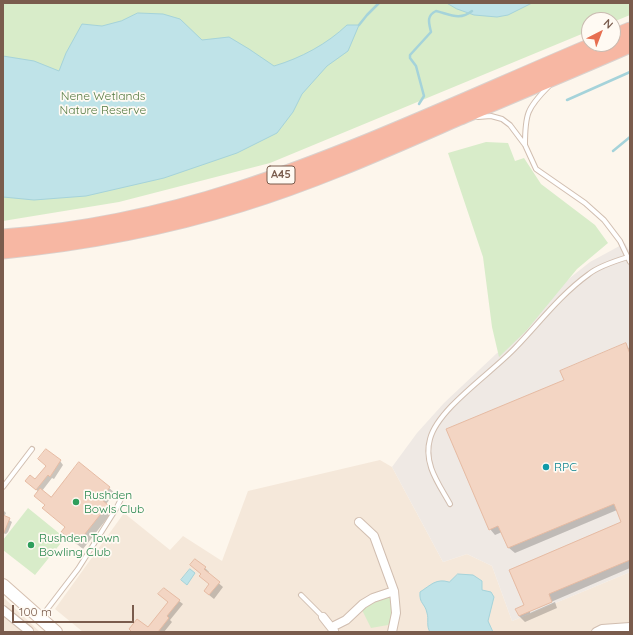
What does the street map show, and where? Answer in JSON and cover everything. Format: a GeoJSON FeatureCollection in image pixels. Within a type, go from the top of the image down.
{"type":"FeatureCollection","features":[{"type":"Feature","properties":{"kind":"highway","name":"A45"},"geometry":{"type":"LineString","coordinates":[[3,251],[48,247],[150,228],[198,217],[235,206],[306,182],[382,152],[630,46]]}},
{"type":"Feature","properties":{"kind":"highway","name":"A45"},"geometry":{"type":"LineString","coordinates":[[3,237],[43,234],[150,214],[236,190],[326,159],[581,50]]}},
{"type":"Feature","properties":{"kind":"main road"},"geometry":{"type":"LineString","coordinates":[[3,585],[56,632]]}},
{"type":"Feature","properties":{"kind":"street"},"geometry":{"type":"LineString","coordinates":[[359,522],[374,536],[394,591],[396,613],[392,632]]}},
{"type":"Feature","properties":{"kind":"street"},"geometry":{"type":"LineString","coordinates":[[323,617],[333,630],[363,604],[373,598],[394,591]]}},
{"type":"Feature","properties":{"kind":"street"},"geometry":{"type":"LineString","coordinates":[[3,610],[29,631]]}},
{"type":"Feature","properties":{"kind":"street"},"geometry":{"type":"LineString","coordinates":[[596,632],[602,629],[630,627]]}},
{"type":"Feature","properties":{"kind":"lane"},"geometry":{"type":"LineString","coordinates":[[525,145],[525,128],[528,114],[534,101],[561,75]]}},
{"type":"Feature","properties":{"kind":"lane"},"geometry":{"type":"LineString","coordinates":[[457,119],[491,116],[502,119],[510,125],[525,145],[536,169],[585,203],[604,220],[620,241],[630,262]]}},
{"type":"Feature","properties":{"kind":"lane"},"geometry":{"type":"LineString","coordinates":[[450,504],[433,472],[427,456],[430,439],[438,421],[516,347],[563,295],[590,272],[628,257]]}},
{"type":"Feature","properties":{"kind":"lane"},"geometry":{"type":"LineString","coordinates":[[3,487],[32,449]]}},
{"type":"Feature","properties":{"kind":"lane"},"geometry":{"type":"LineString","coordinates":[[40,618],[78,570],[122,497]]}},
{"type":"Feature","properties":{"kind":"lane"},"geometry":{"type":"LineString","coordinates":[[301,595],[323,617]]}},
{"type":"Feature","properties":{"kind":"shaded area"},"geometry":{"type":"Polygon","coordinates":[[[625,243],[630,252],[630,572],[512,621],[492,566],[467,554],[443,562],[392,467],[417,433],[444,403],[496,354],[529,326],[566,281],[590,262],[625,243]]]}},
{"type":"Feature","properties":{"kind":"shaded area"},"geometry":{"type":"Polygon","coordinates":[[[380,460],[392,467],[443,562],[467,554],[492,566],[512,621],[630,572],[630,632],[83,632],[55,609],[124,513],[170,550],[183,536],[222,561],[248,491],[380,460]]]}},
{"type":"Feature","properties":{"kind":"shaded area"},"geometry":{"type":"Polygon","coordinates":[[[3,597],[40,632],[3,632],[3,597]]]}},
{"type":"Feature","properties":{"kind":"green space","name":"Nene Wetlands Nature Reserve"},"geometry":{"type":"Polygon","coordinates":[[[3,3],[630,3],[630,15],[621,19],[621,12],[581,12],[581,34],[270,163],[119,202],[3,221],[3,3]]]}},
{"type":"Feature","properties":{"kind":"green space"},"geometry":{"type":"Polygon","coordinates":[[[486,142],[508,143],[515,161],[524,158],[541,184],[595,225],[608,243],[577,269],[526,331],[499,357],[492,327],[483,257],[448,153],[486,142]]]}},
{"type":"Feature","properties":{"kind":"green space","name":"Rushden Town Bowling Club"},"geometry":{"type":"Polygon","coordinates":[[[28,508],[65,538],[35,575],[3,550],[3,540],[28,508]]]}},
{"type":"Feature","properties":{"kind":"green space"},"geometry":{"type":"Polygon","coordinates":[[[390,598],[393,601],[392,620],[388,625],[371,628],[362,610],[373,603],[390,598]]]}},
{"type":"Feature","properties":{"kind":"water"},"geometry":{"type":"Polygon","coordinates":[[[447,3],[532,3],[508,15],[497,17],[474,15],[457,9],[447,3]]]}},
{"type":"Feature","properties":{"kind":"water"},"geometry":{"type":"Polygon","coordinates":[[[138,13],[163,14],[180,19],[202,40],[229,37],[274,66],[313,50],[347,25],[359,25],[348,51],[327,66],[302,94],[293,112],[277,133],[237,153],[164,178],[86,196],[34,200],[3,197],[3,56],[34,61],[59,71],[66,53],[82,24],[102,26],[121,21],[138,13]]]}},
{"type":"Feature","properties":{"kind":"water"},"geometry":{"type":"Polygon","coordinates":[[[190,569],[195,573],[187,585],[181,580],[190,569]]]}},
{"type":"Feature","properties":{"kind":"water"},"geometry":{"type":"Polygon","coordinates":[[[458,574],[473,575],[482,581],[482,590],[491,592],[494,597],[488,621],[493,632],[430,632],[427,613],[420,599],[420,592],[437,582],[449,582],[458,574]]]}},
{"type":"Feature","properties":{"kind":"building","name":"RPC"},"geometry":{"type":"Polygon","coordinates":[[[626,343],[630,354],[630,560],[549,594],[552,602],[519,616],[515,609],[524,605],[509,570],[621,522],[614,504],[508,548],[498,526],[489,530],[446,429],[564,380],[560,371],[626,343]]]}},
{"type":"Feature","properties":{"kind":"building"},"geometry":{"type":"Polygon","coordinates":[[[46,449],[61,460],[50,477],[48,475],[36,490],[25,481],[30,475],[35,479],[46,466],[38,459],[46,449]]]}},
{"type":"Feature","properties":{"kind":"building","name":"Rushden Bowls Club"},"geometry":{"type":"Polygon","coordinates":[[[79,462],[110,487],[101,499],[108,505],[77,544],[61,532],[65,527],[42,508],[45,505],[34,496],[40,488],[51,497],[79,462]]]}},
{"type":"Feature","properties":{"kind":"building"},"geometry":{"type":"Polygon","coordinates":[[[3,515],[10,518],[3,535],[3,515]]]}},
{"type":"Feature","properties":{"kind":"building"},"geometry":{"type":"Polygon","coordinates":[[[195,559],[206,567],[204,569],[220,582],[209,595],[204,591],[209,584],[199,576],[201,574],[190,565],[195,559]]]}},
{"type":"Feature","properties":{"kind":"building"},"geometry":{"type":"Polygon","coordinates":[[[164,588],[180,600],[167,616],[169,618],[158,632],[132,632],[129,629],[137,619],[148,627],[168,602],[158,594],[164,588]]]}},
{"type":"Feature","properties":{"kind":"waterway"},"geometry":{"type":"LineString","coordinates":[[359,25],[379,3]]}},
{"type":"Feature","properties":{"kind":"waterway"},"geometry":{"type":"LineString","coordinates":[[419,104],[424,96],[416,66],[410,58],[410,55],[431,32],[429,17],[436,11],[459,16],[463,16],[472,11]]}},
{"type":"Feature","properties":{"kind":"waterway"},"geometry":{"type":"LineString","coordinates":[[567,100],[630,72]]}},
{"type":"Feature","properties":{"kind":"waterway"},"geometry":{"type":"LineString","coordinates":[[613,151],[630,137]]}},
{"type":"Feature","properties":{"kind":"place","name":"RPC"},"geometry":{"type":"Point","coordinates":[546,467]}},
{"type":"Feature","properties":{"kind":"place","name":"Rushden Bowls Club"},"geometry":{"type":"Point","coordinates":[76,502]}},
{"type":"Feature","properties":{"kind":"place","name":"Rushden Town Bowling Club"},"geometry":{"type":"Point","coordinates":[31,545]}}]}
